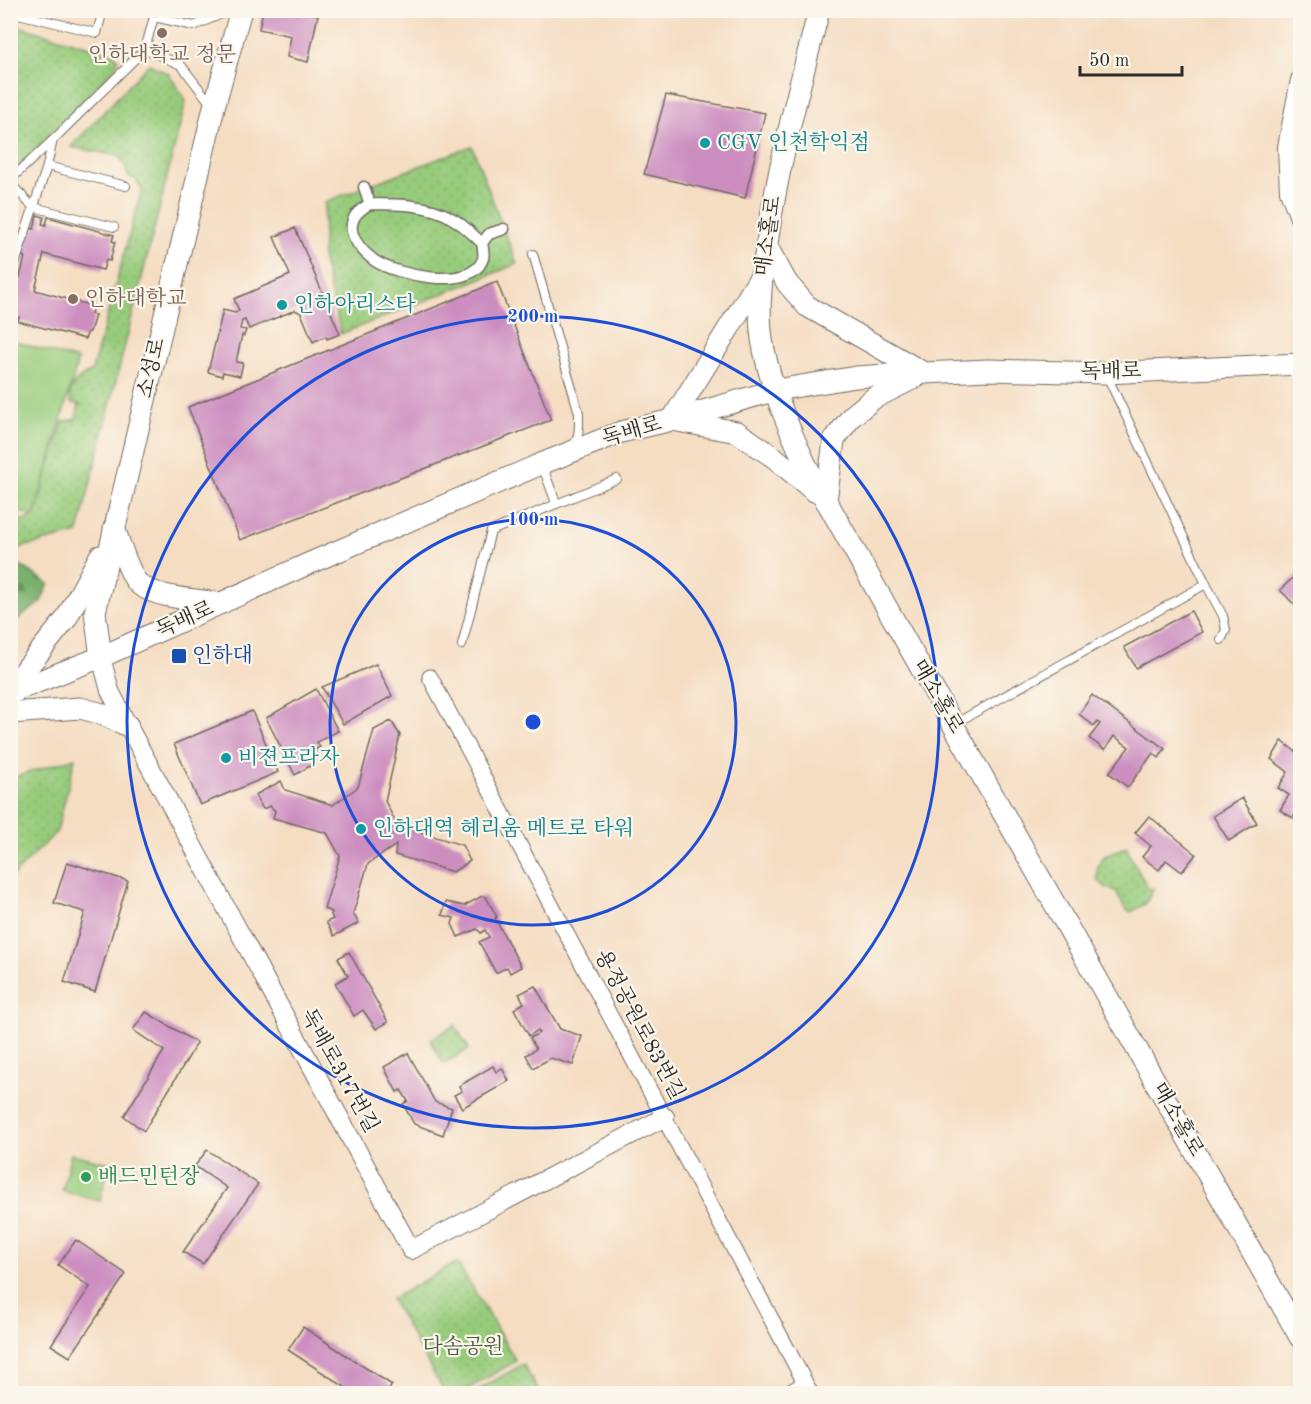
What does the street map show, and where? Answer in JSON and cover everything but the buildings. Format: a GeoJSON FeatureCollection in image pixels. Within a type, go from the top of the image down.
{"type":"FeatureCollection","features":[{"type":"Feature","properties":{"kind":"main road","name":"소성로"},"geometry":{"type":"LineString","coordinates":[[102,657],[95,612],[214,107],[241,10]]}},
{"type":"Feature","properties":{"kind":"main road","name":"매소홀로"},"geometry":{"type":"LineString","coordinates":[[819,10],[777,179],[762,273],[761,304],[764,349],[788,427],[826,501],[1300,1336]]}},
{"type":"Feature","properties":{"kind":"main road"},"geometry":{"type":"LineString","coordinates":[[766,245],[787,283],[807,306],[924,373]]}},
{"type":"Feature","properties":{"kind":"main road"},"geometry":{"type":"LineString","coordinates":[[762,273],[672,420],[737,432],[776,458],[826,501]]}},
{"type":"Feature","properties":{"kind":"main road","name":"독배로"},"geometry":{"type":"LineString","coordinates":[[10,694],[102,657],[541,464],[621,432],[776,390],[856,377],[924,373],[988,370],[1106,373],[1300,364]]}},
{"type":"Feature","properties":{"kind":"main road"},"geometry":{"type":"LineString","coordinates":[[826,501],[834,440],[852,416],[874,398],[924,373]]}},
{"type":"Feature","properties":{"kind":"main road"},"geometry":{"type":"LineString","coordinates":[[114,528],[128,564],[144,589],[159,594],[221,603]]}},
{"type":"Feature","properties":{"kind":"main road"},"geometry":{"type":"LineString","coordinates":[[10,690],[74,607],[114,528]]}},
{"type":"Feature","properties":{"kind":"main road"},"geometry":{"type":"LineString","coordinates":[[10,713],[80,708],[99,713],[128,726]]}},
{"type":"Feature","properties":{"kind":"street"},"geometry":{"type":"LineString","coordinates":[[1300,80],[1287,147],[1288,191],[1300,220]]}},
{"type":"Feature","properties":{"kind":"street"},"geometry":{"type":"LineString","coordinates":[[364,187],[370,204]]}},
{"type":"Feature","properties":{"kind":"street"},"geometry":{"type":"LineString","coordinates":[[370,204],[390,204],[435,211],[452,218],[482,243],[484,260],[477,270],[466,275],[439,279],[420,277],[375,261],[359,245],[351,232],[351,220],[361,209],[370,204]]}},
{"type":"Feature","properties":{"kind":"street"},"geometry":{"type":"LineString","coordinates":[[482,243],[489,234],[504,229]]}},
{"type":"Feature","properties":{"kind":"street","name":"독배로317번길"},"geometry":{"type":"LineString","coordinates":[[102,657],[110,691],[128,726],[411,1250],[665,1118]]}},
{"type":"Feature","properties":{"kind":"street","name":"용정공원로83번길"},"geometry":{"type":"LineString","coordinates":[[430,676],[808,1387]]}},
{"type":"Feature","properties":{"kind":"lane"},"geometry":{"type":"LineString","coordinates":[[10,12],[97,33],[104,10]]}},
{"type":"Feature","properties":{"kind":"lane"},"geometry":{"type":"LineString","coordinates":[[114,227],[33,207],[10,181],[145,49],[153,14],[194,27],[231,10]]}},
{"type":"Feature","properties":{"kind":"lane"},"geometry":{"type":"LineString","coordinates":[[145,49],[181,65],[214,107]]}},
{"type":"Feature","properties":{"kind":"lane"},"geometry":{"type":"LineString","coordinates":[[10,279],[47,166],[52,140]]}},
{"type":"Feature","properties":{"kind":"lane"},"geometry":{"type":"LineString","coordinates":[[47,166],[126,186]]}},
{"type":"Feature","properties":{"kind":"lane"},"geometry":{"type":"LineString","coordinates":[[533,254],[579,413],[576,441],[567,454]]}},
{"type":"Feature","properties":{"kind":"lane"},"geometry":{"type":"LineString","coordinates":[[1106,373],[1223,616],[1226,630],[1221,640]]}},
{"type":"Feature","properties":{"kind":"lane"},"geometry":{"type":"LineString","coordinates":[[541,464],[556,503]]}},
{"type":"Feature","properties":{"kind":"lane"},"geometry":{"type":"LineString","coordinates":[[462,645],[491,531],[617,479]]}},
{"type":"Feature","properties":{"kind":"lane"},"geometry":{"type":"LineString","coordinates":[[953,725],[1206,584]]}},
{"type":"Feature","properties":{"kind":"lane"},"geometry":{"type":"LineString","coordinates":[[780,1394],[808,1387]]}},
{"type":"Feature","properties":{"kind":"green space"},"geometry":{"type":"Polygon","coordinates":[[[10,24],[114,54],[118,59],[116,66],[22,163],[11,171],[10,24]]]}},
{"type":"Feature","properties":{"kind":"green space"},"geometry":{"type":"Polygon","coordinates":[[[149,64],[169,74],[186,101],[78,533],[11,550],[11,518],[25,520],[34,516],[63,422],[76,419],[79,404],[71,403],[70,392],[74,383],[92,371],[142,189],[136,180],[128,176],[119,156],[71,147],[149,64]]]}},
{"type":"Feature","properties":{"kind":"green space"},"geometry":{"type":"Polygon","coordinates":[[[472,146],[517,264],[341,334],[322,257],[325,202],[472,146]]]}},
{"type":"Feature","properties":{"kind":"green space"},"geometry":{"type":"Polygon","coordinates":[[[10,340],[78,360],[34,516],[11,509],[10,340]]]}},
{"type":"Feature","properties":{"kind":"green space"},"geometry":{"type":"Polygon","coordinates":[[[17,563],[49,584],[40,603],[11,624],[11,578],[17,563]]]}},
{"type":"Feature","properties":{"kind":"green space"},"geometry":{"type":"Polygon","coordinates":[[[75,758],[57,831],[11,878],[11,778],[75,758]]]}},
{"type":"Feature","properties":{"kind":"green space"},"geometry":{"type":"Polygon","coordinates":[[[1127,847],[1148,888],[1154,889],[1145,904],[1131,912],[1125,909],[1116,891],[1107,888],[1097,880],[1098,866],[1104,857],[1127,847]]]}},
{"type":"Feature","properties":{"kind":"green space"},"geometry":{"type":"Polygon","coordinates":[[[455,1025],[469,1049],[444,1064],[430,1040],[455,1025]]]}},
{"type":"Feature","properties":{"kind":"green space","name":"배드민턴장"},"geometry":{"type":"Polygon","coordinates":[[[71,1154],[109,1163],[100,1201],[62,1191],[71,1154]]]}},
{"type":"Feature","properties":{"kind":"green space","name":"다솜공원"},"geometry":{"type":"Polygon","coordinates":[[[457,1262],[516,1361],[461,1393],[445,1393],[391,1299],[457,1262]]]}},
{"type":"Feature","properties":{"kind":"green space"},"geometry":{"type":"Polygon","coordinates":[[[523,1364],[540,1393],[473,1393],[523,1364]]]}},
{"type":"Feature","properties":{"kind":"place","name":"인하대학교 정문"},"geometry":{"type":"Point","coordinates":[162,33]}},
{"type":"Feature","properties":{"kind":"place","name":"CGV 인천학익점"},"geometry":{"type":"Point","coordinates":[705,143]}},
{"type":"Feature","properties":{"kind":"place","name":"인하대학교"},"geometry":{"type":"Point","coordinates":[73,299]}},
{"type":"Feature","properties":{"kind":"place","name":"인하아리스타"},"geometry":{"type":"Point","coordinates":[282,305]}},
{"type":"Feature","properties":{"kind":"place","name":"인하대"},"geometry":{"type":"Point","coordinates":[179,656]}},
{"type":"Feature","properties":{"kind":"place","name":"비젼프라자"},"geometry":{"type":"Point","coordinates":[226,758]}},
{"type":"Feature","properties":{"kind":"place","name":"인하대역 헤리움 메트로 타워"},"geometry":{"type":"Point","coordinates":[361,829]}},
{"type":"Feature","properties":{"kind":"place","name":"배드민턴장"},"geometry":{"type":"Point","coordinates":[86,1177]}}]}
